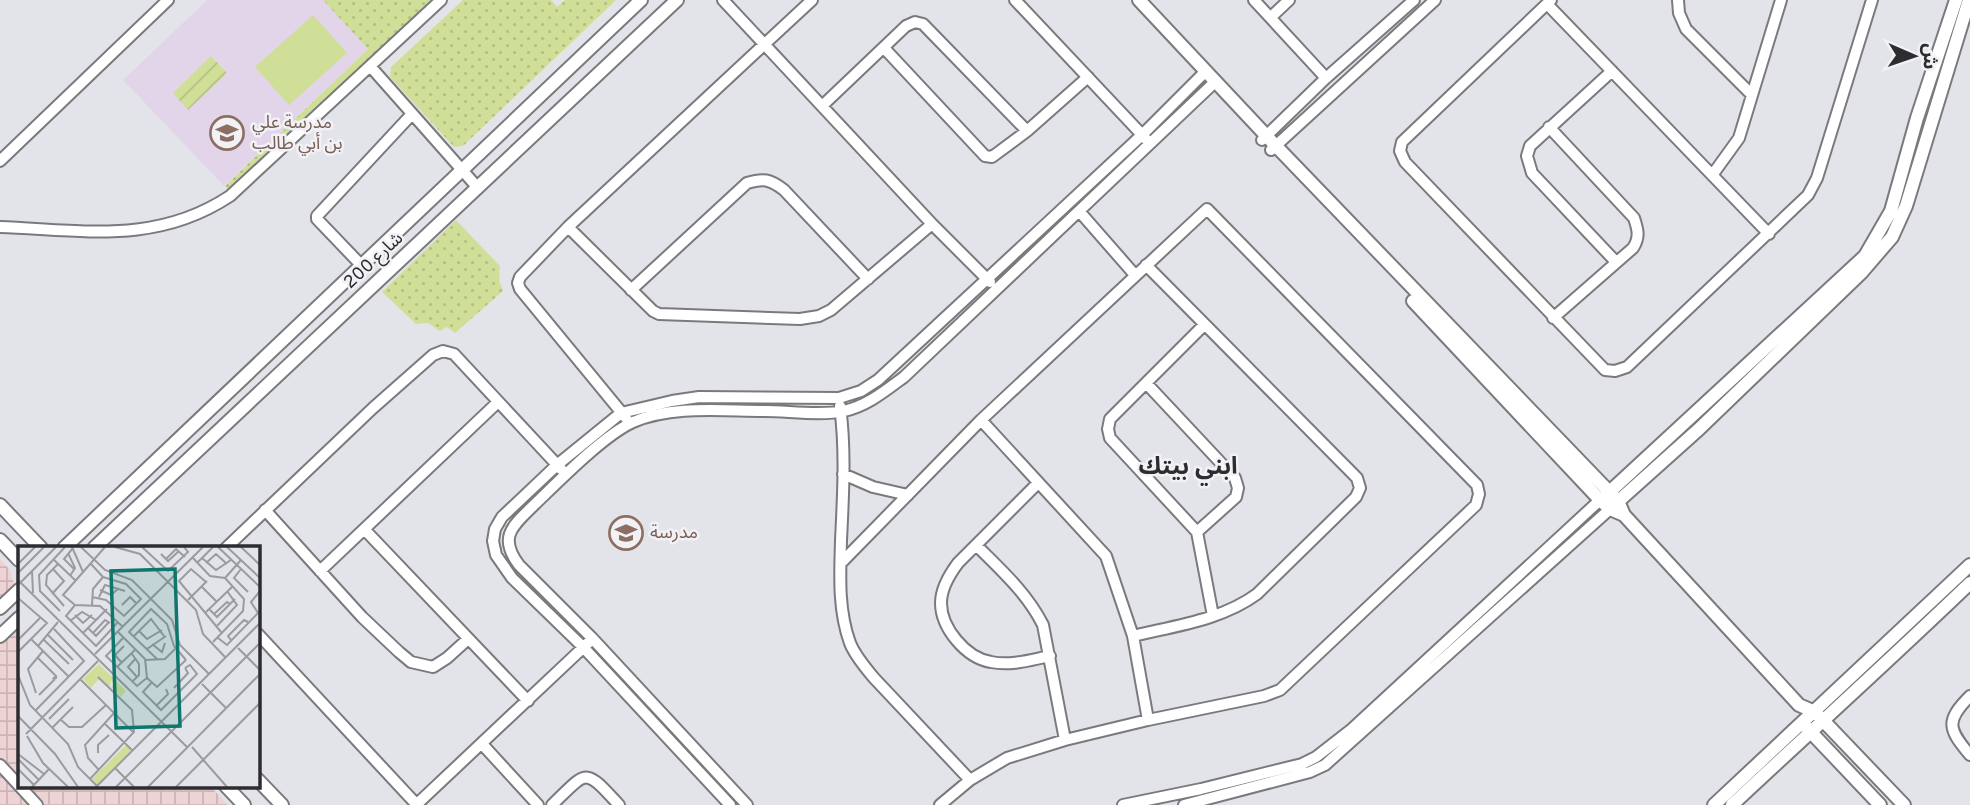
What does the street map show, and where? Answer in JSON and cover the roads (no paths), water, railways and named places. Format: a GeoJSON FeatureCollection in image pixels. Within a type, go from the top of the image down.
{"type":"FeatureCollection","features":[{"type":"Feature","properties":{"kind":"street"},"geometry":{"type":"LineString","coordinates":[[0,162],[168,0]]}},
{"type":"Feature","properties":{"kind":"street"},"geometry":{"type":"LineString","coordinates":[[0,226],[125,231],[156,228],[187,219],[230,196],[441,0]]}},
{"type":"Feature","properties":{"kind":"street","name":"شارع 200"},"geometry":{"type":"LineString","coordinates":[[66,546],[463,172],[641,0]]}},
{"type":"Feature","properties":{"kind":"street","name":"شارع 200"},"geometry":{"type":"LineString","coordinates":[[96,546],[677,0]]}},
{"type":"Feature","properties":{"kind":"street"},"geometry":{"type":"LineString","coordinates":[[723,0],[932,224],[997,289]]}},
{"type":"Feature","properties":{"kind":"street"},"geometry":{"type":"LineString","coordinates":[[630,424],[520,289],[520,277],[568,227],[812,0]]}},
{"type":"Feature","properties":{"kind":"street"},"geometry":{"type":"LineString","coordinates":[[1015,0],[1150,144]]}},
{"type":"Feature","properties":{"kind":"street"},"geometry":{"type":"LineString","coordinates":[[1130,0],[1214,84],[1624,514],[1799,705],[1819,716],[1904,805]]}},
{"type":"Feature","properties":{"kind":"street"},"geometry":{"type":"LineString","coordinates":[[1139,0],[1204,74]]}},
{"type":"Feature","properties":{"kind":"street"},"geometry":{"type":"LineString","coordinates":[[1254,0],[1326,78]]}},
{"type":"Feature","properties":{"kind":"street"},"geometry":{"type":"LineString","coordinates":[[1271,17],[1289,0]]}},
{"type":"Feature","properties":{"kind":"street"},"geometry":{"type":"LineString","coordinates":[[1264,137],[1414,0]]}},
{"type":"Feature","properties":{"kind":"street"},"geometry":{"type":"LineString","coordinates":[[1273,148],[1435,0]]}},
{"type":"Feature","properties":{"kind":"street"},"geometry":{"type":"LineString","coordinates":[[1678,0],[1679,13],[1686,29],[1752,95]]}},
{"type":"Feature","properties":{"kind":"street"},"geometry":{"type":"LineString","coordinates":[[1713,174],[1739,138],[1781,0]]}},
{"type":"Feature","properties":{"kind":"street"},"geometry":{"type":"LineString","coordinates":[[1769,234],[1549,2],[1402,142],[1400,151],[1405,162],[1605,370],[1615,372],[1627,367],[1769,234],[1808,195],[1817,178],[1872,0]]}},
{"type":"Feature","properties":{"kind":"street"},"geometry":{"type":"LineString","coordinates":[[1184,805],[1310,772],[1325,765],[1865,256],[1891,211],[1917,118],[1956,0]]}},
{"type":"Feature","properties":{"kind":"street"},"geometry":{"type":"LineString","coordinates":[[1123,805],[1302,764],[1330,747],[1609,500],[1699,429],[1861,274],[1898,228],[1969,0]]}},
{"type":"Feature","properties":{"kind":"street"},"geometry":{"type":"LineString","coordinates":[[822,106],[906,26],[915,22],[923,24],[1027,131]]}},
{"type":"Feature","properties":{"kind":"street"},"geometry":{"type":"LineString","coordinates":[[884,48],[985,156],[992,157],[1027,131],[1088,77]]}},
{"type":"Feature","properties":{"kind":"street"},"geometry":{"type":"LineString","coordinates":[[370,66],[478,188]]}},
{"type":"Feature","properties":{"kind":"street"},"geometry":{"type":"LineString","coordinates":[[1612,71],[1549,127],[1530,146],[1527,156],[1532,173],[1616,262]]}},
{"type":"Feature","properties":{"kind":"street"},"geometry":{"type":"LineString","coordinates":[[730,805],[583,647],[512,578],[496,555],[493,541],[495,529],[502,517],[557,465],[621,413],[663,402],[699,397],[839,398],[861,391],[878,380],[1204,74]]}},
{"type":"Feature","properties":{"kind":"street"},"geometry":{"type":"LineString","coordinates":[[747,805],[592,638],[519,565],[512,556],[509,545],[512,527],[566,475],[618,430],[630,424],[656,416],[698,411],[841,412],[866,404],[904,377],[1214,84]]}},
{"type":"Feature","properties":{"kind":"street"},"geometry":{"type":"LineString","coordinates":[[362,266],[317,216],[412,114]]}},
{"type":"Feature","properties":{"kind":"street"},"geometry":{"type":"LineString","coordinates":[[1917,118],[1932,124]]}},
{"type":"Feature","properties":{"kind":"street"},"geometry":{"type":"LineString","coordinates":[[1549,127],[1634,218],[1638,229],[1638,239],[1633,248],[1553,318]]}},
{"type":"Feature","properties":{"kind":"street"},"geometry":{"type":"LineString","coordinates":[[631,290],[747,183],[762,178],[774,181],[868,279]]}},
{"type":"Feature","properties":{"kind":"street"},"geometry":{"type":"LineString","coordinates":[[841,563],[981,421],[1209,209],[1477,485],[1479,494],[1476,505],[1280,690],[1264,696],[1065,740],[1007,758],[970,780],[940,805]]}},
{"type":"Feature","properties":{"kind":"street"},"geometry":{"type":"LineString","coordinates":[[1079,211],[1135,275]]}},
{"type":"Feature","properties":{"kind":"street"},"geometry":{"type":"LineString","coordinates":[[568,227],[647,308],[659,314],[800,319],[819,316],[831,310],[932,224]]}},
{"type":"Feature","properties":{"kind":"street"},"geometry":{"type":"LineString","coordinates":[[1133,636],[1233,609],[1256,594],[1356,497],[1360,488],[1357,478],[1146,265]]}},
{"type":"Feature","properties":{"kind":"street"},"geometry":{"type":"LineString","coordinates":[[1204,325],[1110,419],[1108,429],[1110,438],[1197,532],[1213,616]]}},
{"type":"Feature","properties":{"kind":"street"},"geometry":{"type":"LineString","coordinates":[[228,546],[373,408],[438,352],[454,354],[566,475]]}},
{"type":"Feature","properties":{"kind":"street"},"geometry":{"type":"LineString","coordinates":[[1146,383],[1235,478],[1238,488],[1236,497],[1197,532]]}},
{"type":"Feature","properties":{"kind":"street"},"geometry":{"type":"LineString","coordinates":[[839,398],[843,474],[841,598],[851,645],[862,664],[970,780]]}},
{"type":"Feature","properties":{"kind":"street"},"geometry":{"type":"LineString","coordinates":[[320,571],[498,402]]}},
{"type":"Feature","properties":{"kind":"street"},"geometry":{"type":"LineString","coordinates":[[981,421],[1106,556],[1133,636],[1148,720]]}},
{"type":"Feature","properties":{"kind":"street"},"geometry":{"type":"LineString","coordinates":[[843,474],[873,487],[908,495]]}},
{"type":"Feature","properties":{"kind":"street"},"geometry":{"type":"LineString","coordinates":[[1038,483],[958,563],[948,576],[941,605],[946,623],[957,640],[973,655],[990,662],[1009,664],[1050,656]]}},
{"type":"Feature","properties":{"kind":"street"},"geometry":{"type":"LineString","coordinates":[[0,505],[39,546]]}},
{"type":"Feature","properties":{"kind":"street"},"geometry":{"type":"LineString","coordinates":[[265,510],[362,617],[411,662],[433,667],[468,639]]}},
{"type":"Feature","properties":{"kind":"street"},"geometry":{"type":"LineString","coordinates":[[364,529],[528,701]]}},
{"type":"Feature","properties":{"kind":"street"},"geometry":{"type":"LineString","coordinates":[[0,540],[18,560]]}},
{"type":"Feature","properties":{"kind":"street"},"geometry":{"type":"LineString","coordinates":[[976,545],[1019,588],[1035,608],[1043,625],[1065,740]]}},
{"type":"Feature","properties":{"kind":"street"},"geometry":{"type":"LineString","coordinates":[[1819,716],[1970,565]]}},
{"type":"Feature","properties":{"kind":"street"},"geometry":{"type":"LineString","coordinates":[[1714,805],[1970,583]]}},
{"type":"Feature","properties":{"kind":"street"},"geometry":{"type":"LineString","coordinates":[[0,608],[18,591]]}},
{"type":"Feature","properties":{"kind":"street"},"geometry":{"type":"LineString","coordinates":[[0,636],[18,619]]}},
{"type":"Feature","properties":{"kind":"street"},"geometry":{"type":"LineString","coordinates":[[259,635],[417,805],[592,638]]}},
{"type":"Feature","properties":{"kind":"street"},"geometry":{"type":"LineString","coordinates":[[1970,696],[1955,711],[1952,730],[1970,755]]}},
{"type":"Feature","properties":{"kind":"street"},"geometry":{"type":"LineString","coordinates":[[1799,705],[1806,727],[1881,805]]}},
{"type":"Feature","properties":{"kind":"street"},"geometry":{"type":"LineString","coordinates":[[1732,805],[1806,727]]}},
{"type":"Feature","properties":{"kind":"street"},"geometry":{"type":"LineString","coordinates":[[482,744],[538,805]]}},
{"type":"Feature","properties":{"kind":"street"},"geometry":{"type":"LineString","coordinates":[[0,765],[18,784]]}},
{"type":"Feature","properties":{"kind":"street"},"geometry":{"type":"LineString","coordinates":[[552,805],[580,778],[587,776],[594,778],[619,805]]}},
{"type":"Feature","properties":{"kind":"street"},"geometry":{"type":"LineString","coordinates":[[259,781],[282,805]]}},
{"type":"Feature","properties":{"kind":"street"},"geometry":{"type":"LineString","coordinates":[[21,788],[37,805]]}},
{"type":"Feature","properties":{"kind":"street"},"geometry":{"type":"LineString","coordinates":[[228,788],[244,805]]}},
{"type":"Feature","properties":{"kind":"street"},"geometry":{"type":"LineString","coordinates":[[1201,789],[1204,801]]}},
{"type":"Feature","properties":{"kind":"place","name":"مدرسة علي بن أبي طالب"},"geometry":{"type":"Point","coordinates":[227,133]}},
{"type":"Feature","properties":{"kind":"place","name":"مدرسة"},"geometry":{"type":"Point","coordinates":[626,533]}},
{"type":"Feature","properties":{"kind":"district","name":"ابني بيتك"},"geometry":{"type":"Point","coordinates":[1188,468]}}]}
